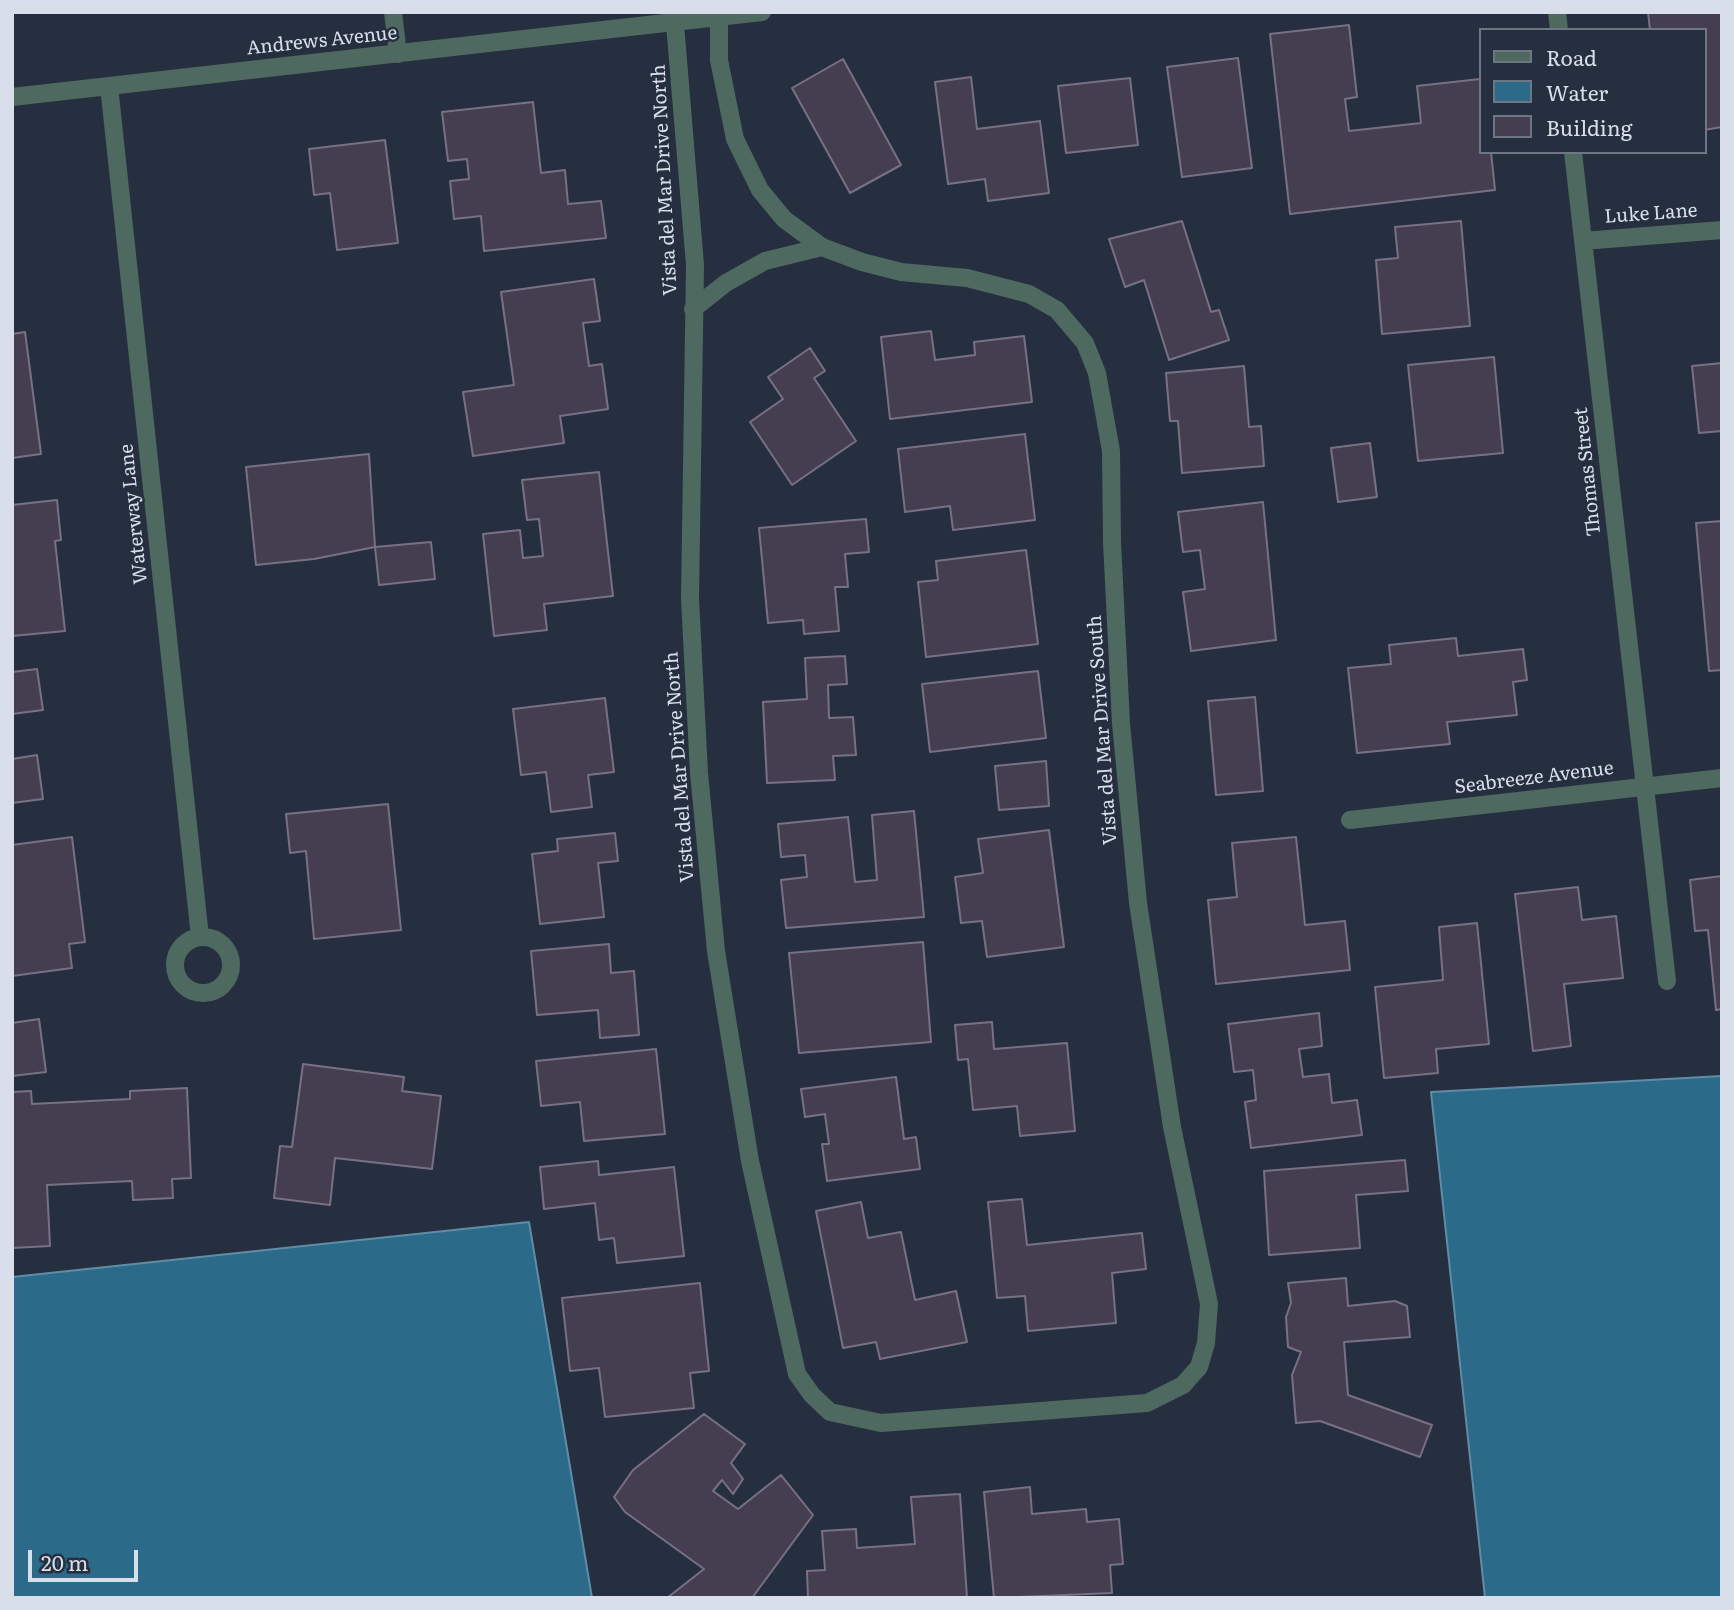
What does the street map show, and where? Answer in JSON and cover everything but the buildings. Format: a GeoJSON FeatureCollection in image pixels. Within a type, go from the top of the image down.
{"type":"FeatureCollection","features":[{"type":"Feature","properties":{"kind":"street"},"geometry":{"type":"LineString","coordinates":[[393,12],[398,54]]}},
{"type":"Feature","properties":{"kind":"street","name":"Andrews Avenue"},"geometry":{"type":"LineString","coordinates":[[12,97],[398,54],[674,17],[762,12]]}},
{"type":"Feature","properties":{"kind":"street","name":"Vista del Mar Drive South"},"geometry":{"type":"LineString","coordinates":[[719,15],[719,60],[735,139],[760,190],[784,219],[822,247],[901,272],[967,278],[1028,295],[1057,310],[1085,343],[1097,373],[1111,451],[1121,723],[1138,903],[1172,1126],[1209,1304],[1206,1343],[1199,1367],[1183,1385],[1147,1403],[916,1421]]}},
{"type":"Feature","properties":{"kind":"street","name":"Vista del Mar Drive North"},"geometry":{"type":"LineString","coordinates":[[674,17],[695,265],[690,599],[699,773],[716,951],[750,1161],[797,1374],[812,1395],[830,1412],[881,1423],[916,1421]]}},
{"type":"Feature","properties":{"kind":"street","name":"Waterway Lane"},"geometry":{"type":"LineString","coordinates":[[109,86],[200,937]]}},
{"type":"Feature","properties":{"kind":"street","name":"Thomas Street"},"geometry":{"type":"LineString","coordinates":[[1573,154],[1667,981]]}},
{"type":"Feature","properties":{"kind":"street","name":"Luke Lane"},"geometry":{"type":"LineString","coordinates":[[1583,241],[1722,230]]}},
{"type":"Feature","properties":{"kind":"street"},"geometry":{"type":"LineString","coordinates":[[693,309],[726,283],[765,261],[822,247]]}},
{"type":"Feature","properties":{"kind":"street","name":"Seabreeze Avenue"},"geometry":{"type":"LineString","coordinates":[[1350,820],[1722,778]]}},
{"type":"Feature","properties":{"kind":"water"},"geometry":{"type":"Polygon","coordinates":[[[1722,1076],[1722,1598],[1485,1598],[1431,1092],[1722,1076]]]}},
{"type":"Feature","properties":{"kind":"water"},"geometry":{"type":"Polygon","coordinates":[[[529,1222],[592,1598],[12,1598],[12,1277],[529,1222]]]}}]}
